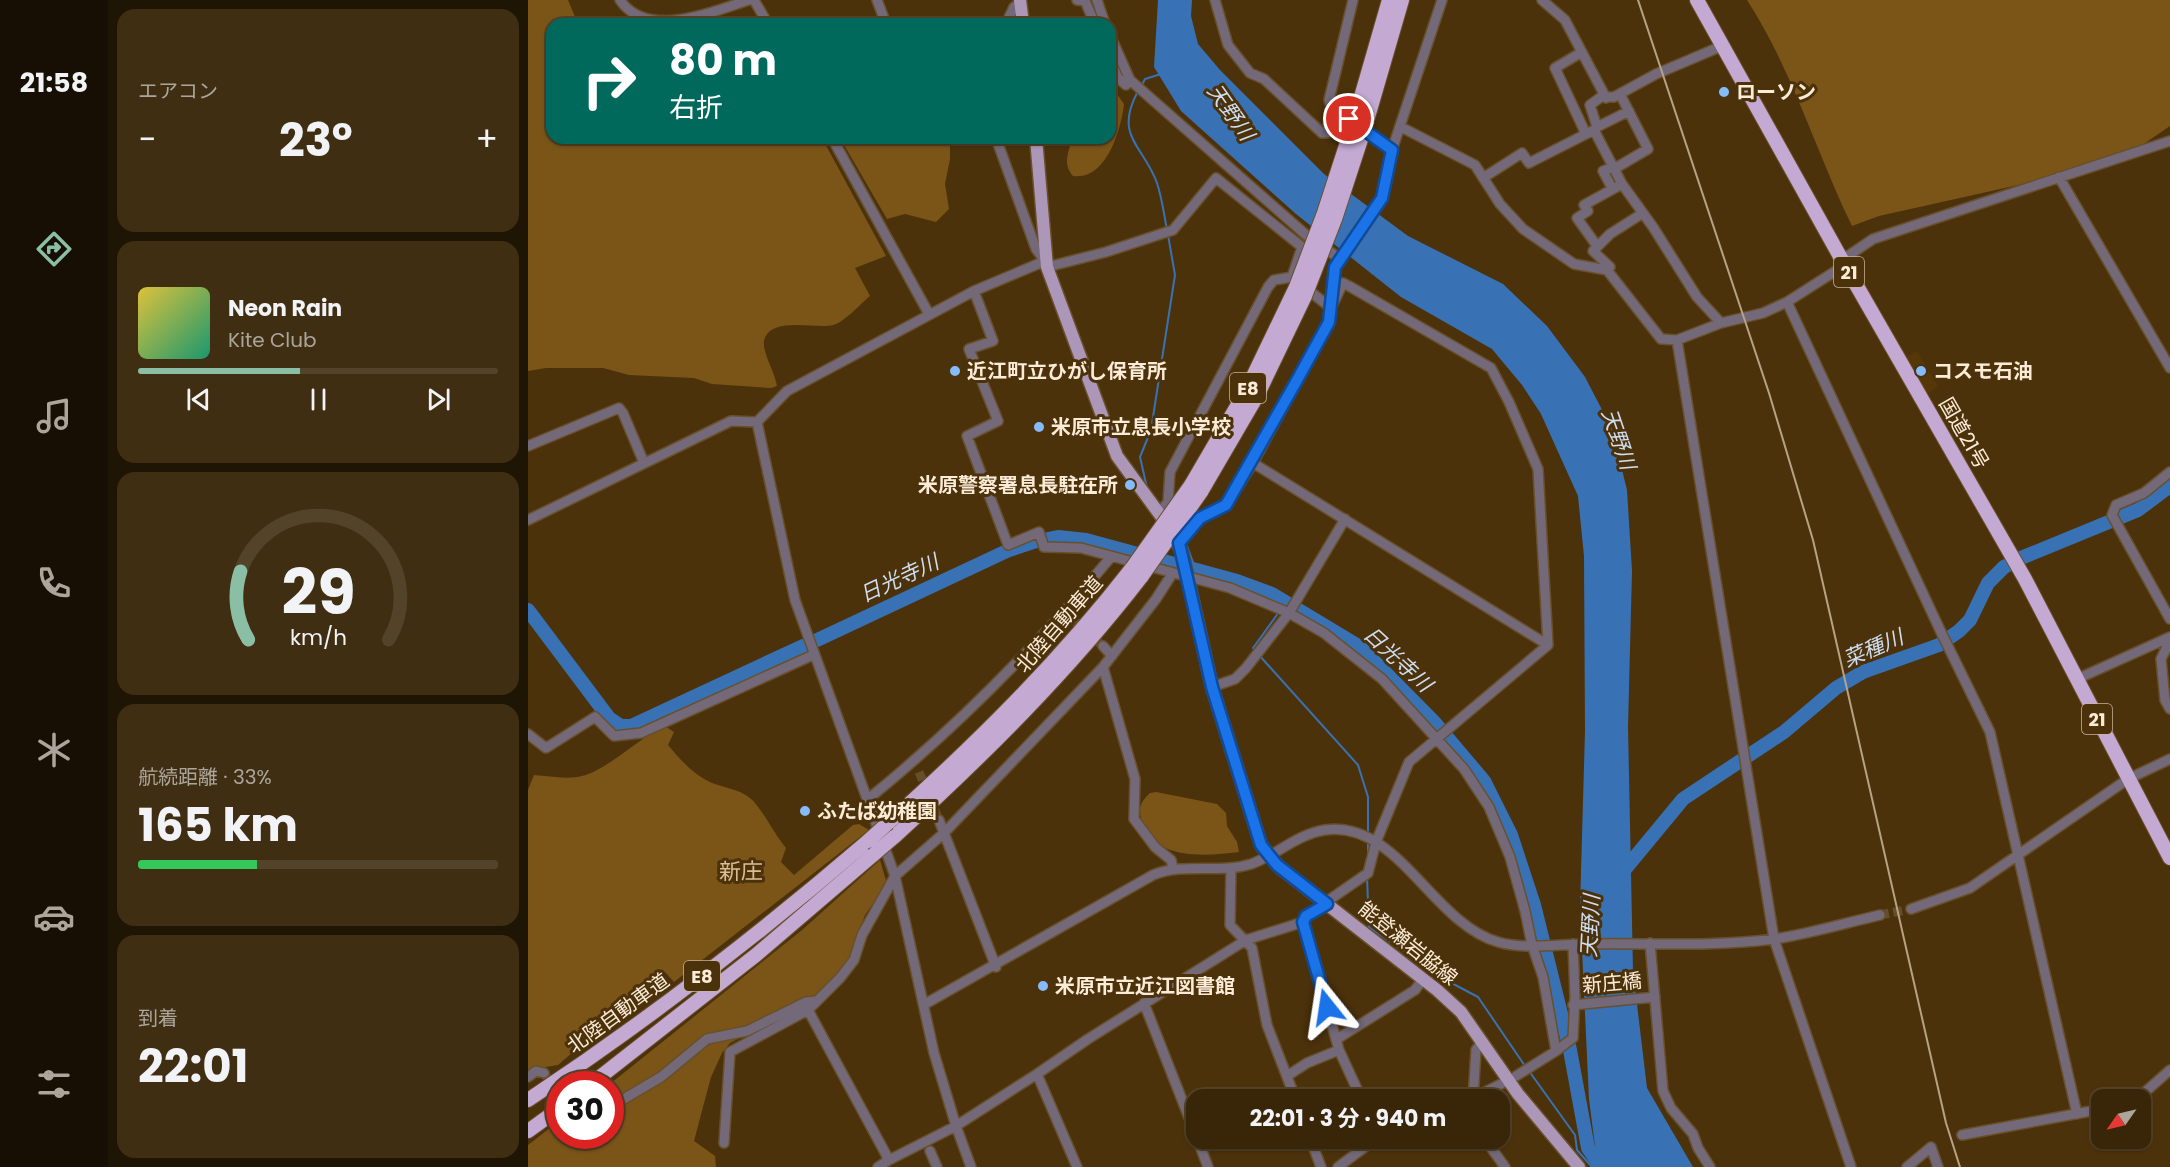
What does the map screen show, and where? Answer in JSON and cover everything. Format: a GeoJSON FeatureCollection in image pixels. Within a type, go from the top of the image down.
{"type":"FeatureCollection","features":[{"type":"Feature","properties":{"kind":"highway","name":"北陸自動車道"},"geometry":{"type":"LineString","coordinates":[[608,1071],[756,955],[894,837],[1041,694],[1095,634],[1196,489],[1257,396],[1298,286],[1339,208],[1389,0]]}},
{"type":"Feature","properties":{"kind":"highway","name":"北陸自動車道"},"geometry":{"type":"LineString","coordinates":[[1361,121],[1402,0]]}},
{"type":"Feature","properties":{"kind":"highway","name":"国道21号"},"geometry":{"type":"LineString","coordinates":[[1697,0],[1843,263],[2025,579],[2170,858]]}},
{"type":"Feature","properties":{"kind":"highway","name":"北陸自動車道"},"geometry":{"type":"LineString","coordinates":[[528,1100],[702,976],[793,905],[868,841],[1025,693],[1137,572]]}},
{"type":"Feature","properties":{"kind":"highway"},"geometry":{"type":"LineString","coordinates":[[528,1131],[546,1118]]}},
{"type":"Feature","properties":{"kind":"main road"},"geometry":{"type":"LineString","coordinates":[[1020,2],[1022,18]]}},
{"type":"Feature","properties":{"kind":"main road","name":"能登瀬岩脇線"},"geometry":{"type":"LineString","coordinates":[[1036,144],[1046,264],[1114,449],[1124,468],[1160,513],[1179,543],[1212,687],[1261,845],[1268,856],[1461,1012],[1518,1094],[1579,1167]]}},
{"type":"Feature","properties":{"kind":"street"},"geometry":{"type":"LineString","coordinates":[[620,0],[626,10],[638,18]]}},
{"type":"Feature","properties":{"kind":"street"},"geometry":{"type":"LineString","coordinates":[[684,18],[748,0]]}},
{"type":"Feature","properties":{"kind":"street"},"geometry":{"type":"LineString","coordinates":[[754,0],[764,18]]}},
{"type":"Feature","properties":{"kind":"street"},"geometry":{"type":"LineString","coordinates":[[877,0],[884,18]]}},
{"type":"Feature","properties":{"kind":"street"},"geometry":{"type":"LineString","coordinates":[[1077,0],[1085,1],[1092,18]]}},
{"type":"Feature","properties":{"kind":"street"},"geometry":{"type":"LineString","coordinates":[[1097,0],[1103,18]]}},
{"type":"Feature","properties":{"kind":"street"},"geometry":{"type":"LineString","coordinates":[[1215,0],[1228,45],[1250,73],[1264,79],[1322,133],[1327,133],[1331,106],[1329,100],[1353,0]]}},
{"type":"Feature","properties":{"kind":"street"},"geometry":{"type":"LineString","coordinates":[[1179,543],[1200,518],[1226,505],[1253,463],[1329,322],[1335,267],[1382,198],[1392,150],[1442,0]]}},
{"type":"Feature","properties":{"kind":"street"},"geometry":{"type":"LineString","coordinates":[[1542,0],[1565,20],[1606,98]]}},
{"type":"Feature","properties":{"kind":"street"},"geometry":{"type":"LineString","coordinates":[[1009,18],[1014,7],[1020,2]]}},
{"type":"Feature","properties":{"kind":"street"},"geometry":{"type":"LineString","coordinates":[[1592,130],[1590,105],[1601,97],[1620,94],[1656,74],[1722,46]]}},
{"type":"Feature","properties":{"kind":"street"},"geometry":{"type":"LineString","coordinates":[[1116,48],[1130,80],[1305,234],[1340,259]]}},
{"type":"Feature","properties":{"kind":"street"},"geometry":{"type":"LineString","coordinates":[[1582,52],[1555,69],[1622,184],[1697,297],[1721,323]]}},
{"type":"Feature","properties":{"kind":"street"},"geometry":{"type":"LineString","coordinates":[[1116,74],[1126,86],[1130,80]]}},
{"type":"Feature","properties":{"kind":"street"},"geometry":{"type":"LineString","coordinates":[[1612,188],[1603,171],[1614,168],[1648,149],[1620,94]]}},
{"type":"Feature","properties":{"kind":"street"},"geometry":{"type":"LineString","coordinates":[[1331,106],[1392,150]]}},
{"type":"Feature","properties":{"kind":"street"},"geometry":{"type":"LineString","coordinates":[[1483,178],[1522,153],[1529,163],[1629,111]]}},
{"type":"Feature","properties":{"kind":"street"},"geometry":{"type":"LineString","coordinates":[[1401,127],[1475,165],[1500,204],[1523,230],[1574,264],[1607,270],[1661,339],[1677,340],[1721,323],[1763,313],[1787,302],[1843,263],[1872,239],[2170,141]]}},
{"type":"Feature","properties":{"kind":"street"},"geometry":{"type":"LineString","coordinates":[[835,144],[929,314]]}},
{"type":"Feature","properties":{"kind":"street"},"geometry":{"type":"LineString","coordinates":[[998,144],[1036,249],[1046,264]]}},
{"type":"Feature","properties":{"kind":"street"},"geometry":{"type":"LineString","coordinates":[[2059,177],[2170,368]]}},
{"type":"Feature","properties":{"kind":"street"},"geometry":{"type":"LineString","coordinates":[[528,519],[731,422],[757,422],[787,391],[974,291],[1046,264],[1106,252],[1173,230],[1216,178],[1302,247],[1298,286]]}},
{"type":"Feature","properties":{"kind":"street"},"geometry":{"type":"LineString","coordinates":[[1597,246],[1577,218],[1588,211],[1584,205],[1622,184]]}},
{"type":"Feature","properties":{"kind":"street"},"geometry":{"type":"LineString","coordinates":[[1607,270],[1610,267],[1593,251],[1610,234],[1643,213]]}},
{"type":"Feature","properties":{"kind":"street"},"geometry":{"type":"LineString","coordinates":[[1160,513],[1168,501],[1170,472],[1268,287],[1274,280],[1298,286],[1331,308]]}},
{"type":"Feature","properties":{"kind":"street"},"geometry":{"type":"LineString","coordinates":[[1331,308],[1343,283],[1491,368],[1509,402],[1538,469],[1548,645]]}},
{"type":"Feature","properties":{"kind":"street"},"geometry":{"type":"LineString","coordinates":[[974,291],[993,341],[969,349],[998,421],[967,436],[1008,545],[1039,532],[1044,547],[1081,548],[1230,588],[1289,613],[1324,633],[1382,679],[1437,736],[1464,769],[1489,807],[1510,857],[1535,945],[1557,1049]]}},
{"type":"Feature","properties":{"kind":"street"},"geometry":{"type":"LineString","coordinates":[[1787,302],[1990,732],[2077,1114]]}},
{"type":"Feature","properties":{"kind":"street"},"geometry":{"type":"LineString","coordinates":[[1677,340],[1774,939],[1851,1167]]}},
{"type":"Feature","properties":{"kind":"street"},"geometry":{"type":"LineString","coordinates":[[528,446],[619,408],[644,464]]}},
{"type":"Feature","properties":{"kind":"street"},"geometry":{"type":"LineString","coordinates":[[757,422],[795,600],[813,655],[895,876],[934,1053],[971,1167]]}},
{"type":"Feature","properties":{"kind":"street"},"geometry":{"type":"LineString","coordinates":[[1253,463],[1548,645]]}},
{"type":"Feature","properties":{"kind":"street"},"geometry":{"type":"LineString","coordinates":[[2170,472],[2144,493],[2116,505],[2112,515],[2170,619]]}},
{"type":"Feature","properties":{"kind":"street"},"geometry":{"type":"LineString","coordinates":[[1212,687],[1234,679],[1246,668],[1289,613],[1345,519]]}},
{"type":"Feature","properties":{"kind":"street"},"geometry":{"type":"LineString","coordinates":[[867,800],[914,762],[983,699],[1064,613],[1111,557]]}},
{"type":"Feature","properties":{"kind":"street"},"geometry":{"type":"LineString","coordinates":[[724,1143],[730,1052],[808,1010],[817,1001],[854,960],[862,935],[895,876],[944,833],[1103,668],[1156,599],[1172,574]]}},
{"type":"Feature","properties":{"kind":"street"},"geometry":{"type":"LineString","coordinates":[[1064,613],[1073,620]]}},
{"type":"Feature","properties":{"kind":"street"},"geometry":{"type":"LineString","coordinates":[[2078,679],[2170,637]]}},
{"type":"Feature","properties":{"kind":"street"},"geometry":{"type":"LineString","coordinates":[[2170,641],[2161,659],[2165,700],[2170,709]]}},
{"type":"Feature","properties":{"kind":"street"},"geometry":{"type":"LineString","coordinates":[[1357,1089],[1340,1050],[1303,922],[1306,916],[1327,904],[1368,873],[1376,842],[1409,762],[1437,736],[1548,645]]}},
{"type":"Feature","properties":{"kind":"street"},"geometry":{"type":"LineString","coordinates":[[1103,646],[1112,656]]}},
{"type":"Feature","properties":{"kind":"street"},"geometry":{"type":"LineString","coordinates":[[528,734],[546,748],[595,717],[614,736],[641,733],[813,655]]}},
{"type":"Feature","properties":{"kind":"street"},"geometry":{"type":"LineString","coordinates":[[925,1004],[996,966],[1153,874],[1173,868],[1171,860],[1155,847],[1134,819],[1136,779],[1103,668]]}},
{"type":"Feature","properties":{"kind":"street"},"geometry":{"type":"LineString","coordinates":[[1911,909],[1970,888],[2019,857],[2128,779],[2170,759]]}},
{"type":"Feature","properties":{"kind":"street"},"geometry":{"type":"LineString","coordinates":[[914,762],[919,772]]}},
{"type":"Feature","properties":{"kind":"street"},"geometry":{"type":"LineString","coordinates":[[939,820],[996,966]]}},
{"type":"Feature","properties":{"kind":"street","name":"新庄橋"},"geometry":{"type":"LineString","coordinates":[[1173,868],[1232,868],[1251,864],[1294,840],[1325,830],[1359,834],[1376,842],[1395,857],[1444,908],[1470,929],[1499,943],[1535,945],[1774,939],[1880,915]]}},
{"type":"Feature","properties":{"kind":"street"},"geometry":{"type":"LineString","coordinates":[[1232,868],[1230,925],[1252,948],[1267,1025],[1292,1089]]}},
{"type":"Feature","properties":{"kind":"street"},"geometry":{"type":"LineString","coordinates":[[878,1167],[956,1126],[1144,1003],[1246,940],[1303,922]]}},
{"type":"Feature","properties":{"kind":"street"},"geometry":{"type":"LineString","coordinates":[[1647,943],[1655,997],[1663,1091],[1671,1108],[1693,1134],[1698,1148],[1710,1167]]}},
{"type":"Feature","properties":{"kind":"street"},"geometry":{"type":"LineString","coordinates":[[1516,1076],[1573,1038],[1573,944]]}},
{"type":"Feature","properties":{"kind":"street"},"geometry":{"type":"LineString","coordinates":[[1337,1039],[1415,990],[1423,979]]}},
{"type":"Feature","properties":{"kind":"street","name":"新庄橋"},"geometry":{"type":"LineString","coordinates":[[1573,1005],[1655,997]]}},
{"type":"Feature","properties":{"kind":"street"},"geometry":{"type":"LineString","coordinates":[[624,1099],[661,1077],[707,1039],[747,1031],[806,1002],[817,1001]]}},
{"type":"Feature","properties":{"kind":"street"},"geometry":{"type":"LineString","coordinates":[[1144,1003],[1186,1110]]}},
{"type":"Feature","properties":{"kind":"street"},"geometry":{"type":"LineString","coordinates":[[808,1010],[889,1160]]}},
{"type":"Feature","properties":{"kind":"street"},"geometry":{"type":"LineString","coordinates":[[1474,1089],[1476,1050],[1483,1041]]}},
{"type":"Feature","properties":{"kind":"street"},"geometry":{"type":"LineString","coordinates":[[1287,1076],[1307,1063],[1340,1050]]}},
{"type":"Feature","properties":{"kind":"street"},"geometry":{"type":"LineString","coordinates":[[2148,1089],[2170,1070]]}},
{"type":"Feature","properties":{"kind":"street"},"geometry":{"type":"LineString","coordinates":[[528,1077],[536,1071],[544,1073]]}},
{"type":"Feature","properties":{"kind":"street"},"geometry":{"type":"LineString","coordinates":[[1037,1074],[1077,1167]]}},
{"type":"Feature","properties":{"kind":"street"},"geometry":{"type":"LineString","coordinates":[[1491,1089],[1505,1082]]}},
{"type":"Feature","properties":{"kind":"street"},"geometry":{"type":"LineString","coordinates":[[1962,1135],[2091,1111]]}},
{"type":"Feature","properties":{"kind":"street"},"geometry":{"type":"LineString","coordinates":[[1907,1167],[1931,1147],[1938,1167]]}},
{"type":"Feature","properties":{"kind":"street"},"geometry":{"type":"LineString","coordinates":[[1201,1149],[1208,1167]]}},
{"type":"Feature","properties":{"kind":"street"},"geometry":{"type":"LineString","coordinates":[[1314,1149],[1321,1167]]}},
{"type":"Feature","properties":{"kind":"street"},"geometry":{"type":"LineString","coordinates":[[1338,1167],[1362,1149]]}},
{"type":"Feature","properties":{"kind":"street"},"geometry":{"type":"LineString","coordinates":[[1492,1149],[1505,1167]]}},
{"type":"Feature","properties":{"kind":"street"},"geometry":{"type":"LineString","coordinates":[[930,1151],[937,1167]]}},
{"type":"Feature","properties":{"kind":"shaded area"},"geometry":{"type":"Polygon","coordinates":[[[528,0],[568,0],[576,18],[546,18],[546,144],[825,144],[886,256],[855,268],[870,296],[838,323],[826,326],[785,326],[775,328],[768,333],[764,346],[777,386],[771,388],[712,384],[694,378],[629,375],[603,368],[546,368],[528,371],[528,0]]]}},
{"type":"Feature","properties":{"kind":"shaded area"},"geometry":{"type":"Polygon","coordinates":[[[1747,0],[2170,0],[2170,126],[2129,154],[2095,168],[1879,216],[1852,226],[1791,82],[1763,26],[1747,0]]]}},
{"type":"Feature","properties":{"kind":"shaded area"},"geometry":{"type":"Polygon","coordinates":[[[1116,94],[1124,104],[1116,137],[1116,94]]]}},
{"type":"Feature","properties":{"kind":"shaded area"},"geometry":{"type":"Polygon","coordinates":[[[843,144],[950,144],[950,159],[945,184],[949,209],[936,222],[905,214],[887,219],[843,144]]]}},
{"type":"Feature","properties":{"kind":"shaded area"},"geometry":{"type":"Polygon","coordinates":[[[1070,144],[1113,144],[1103,162],[1094,171],[1085,175],[1073,176],[1068,167],[1070,144]]]}},
{"type":"Feature","properties":{"kind":"shaded area","name":"コスモ石油"},"geometry":{"type":"Polygon","coordinates":[[[1917,351],[1938,387],[1926,394],[1905,358],[1917,351]]]}},
{"type":"Feature","properties":{"kind":"shaded area"},"geometry":{"type":"Polygon","coordinates":[[[665,726],[674,732],[668,745],[690,769],[706,780],[740,792],[754,802],[786,848],[781,862],[794,875],[853,825],[859,824],[869,830],[674,982],[665,972],[558,1065],[534,1069],[528,1074],[528,790],[534,775],[572,778],[587,774],[610,762],[665,726]]]}},
{"type":"Feature","properties":{"kind":"shaded area"},"geometry":{"type":"Polygon","coordinates":[[[1156,792],[1217,804],[1226,813],[1227,826],[1237,842],[1239,852],[1197,855],[1170,850],[1158,844],[1149,835],[1140,813],[1144,800],[1150,793],[1156,792]]]}},
{"type":"Feature","properties":{"kind":"shaded area"},"geometry":{"type":"Polygon","coordinates":[[[880,860],[887,884],[865,915],[847,965],[819,996],[794,1002],[783,1008],[763,1025],[730,1043],[722,1053],[711,1077],[694,1141],[715,1156],[716,1167],[528,1167],[528,1145],[546,1131],[546,1149],[624,1149],[624,1073],[802,930],[880,860]]]}},
{"type":"Feature","properties":{"kind":"water","name":"天野川"},"geometry":{"type":"Polygon","coordinates":[[[1158,0],[1192,0],[1191,16],[1198,44],[1220,70],[1324,174],[1408,236],[1503,284],[1547,326],[1585,377],[1612,429],[1627,490],[1632,571],[1628,727],[1633,971],[1647,1088],[1693,1167],[1604,1167],[1595,1146],[1589,1099],[1580,907],[1585,731],[1584,556],[1578,496],[1541,414],[1522,385],[1492,349],[1401,297],[1296,214],[1181,111],[1154,67],[1158,0]]]}},
{"type":"Feature","properties":{"kind":"waterway"},"geometry":{"type":"LineString","coordinates":[[1143,83],[1145,79],[1161,74]]}},
{"type":"Feature","properties":{"kind":"waterway"},"geometry":{"type":"LineString","coordinates":[[1137,93],[1131,108],[1130,131],[1157,183],[1167,230]]}},
{"type":"Feature","properties":{"kind":"waterway"},"geometry":{"type":"LineString","coordinates":[[1147,488],[1140,457],[1151,430],[1175,275],[1168,235]]}},
{"type":"Feature","properties":{"kind":"waterway","name":"菜種川"},"geometry":{"type":"LineString","coordinates":[[1621,874],[1683,799],[1784,732],[1836,688],[1863,672],[1939,645],[1959,631],[1970,620],[1988,583],[2004,567],[2138,510],[2170,486]]}},
{"type":"Feature","properties":{"kind":"waterway"},"geometry":{"type":"LineString","coordinates":[[1151,492],[1162,507]]}},
{"type":"Feature","properties":{"kind":"waterway","name":"日光寺川"},"geometry":{"type":"LineString","coordinates":[[815,641],[1009,550],[1058,537],[1086,540],[1237,581],[1272,594],[1360,647],[1435,723],[1484,781],[1511,835],[1534,905],[1570,1050],[1588,1148],[1601,1167]]}},
{"type":"Feature","properties":{"kind":"waterway"},"geometry":{"type":"LineString","coordinates":[[1187,546],[1198,576]]}},
{"type":"Feature","properties":{"kind":"waterway","name":"日光寺川"},"geometry":{"type":"LineString","coordinates":[[528,610],[609,718],[621,726],[631,726],[803,646]]}},
{"type":"Feature","properties":{"kind":"waterway"},"geometry":{"type":"LineString","coordinates":[[1256,651],[1253,648],[1279,612]]}},
{"type":"Feature","properties":{"kind":"waterway"},"geometry":{"type":"LineString","coordinates":[[1259,655],[1358,765],[1368,797],[1368,835]]}},
{"type":"Feature","properties":{"kind":"waterway"},"geometry":{"type":"LineString","coordinates":[[1368,841],[1368,859]]}},
{"type":"Feature","properties":{"kind":"waterway"},"geometry":{"type":"LineString","coordinates":[[1367,877],[1369,927],[1442,978],[1478,997],[1525,1066]]}},
{"type":"Feature","properties":{"kind":"waterway"},"geometry":{"type":"LineString","coordinates":[[1529,1071],[1575,1135],[1577,1150],[1592,1167]]}},
{"type":"Feature","properties":{"kind":"tunnel"},"geometry":{"type":"LineString","coordinates":[[1073,620],[1103,646]]}},
{"type":"Feature","properties":{"kind":"tunnel"},"geometry":{"type":"LineString","coordinates":[[919,772],[939,820]]}},
{"type":"Feature","properties":{"kind":"tunnel"},"geometry":{"type":"LineString","coordinates":[[1880,915],[1911,909]]}},
{"type":"Feature","properties":{"kind":"railway"},"geometry":{"type":"LineString","coordinates":[[1638,0],[1769,393],[1813,540],[1946,1123],[1960,1167]]}},
{"type":"Feature","properties":{"kind":"place","name":"ローソン"},"geometry":{"type":"Point","coordinates":[1724,92]}},
{"type":"Feature","properties":{"kind":"place","name":"近江町立ひがし保育所"},"geometry":{"type":"Point","coordinates":[955,371]}},
{"type":"Feature","properties":{"kind":"place","name":"コスモ石油"},"geometry":{"type":"Point","coordinates":[1921,371]}},
{"type":"Feature","properties":{"kind":"place","name":"米原市立息長小学校"},"geometry":{"type":"Point","coordinates":[1039,427]}},
{"type":"Feature","properties":{"kind":"place","name":"米原警察署息長駐在所"},"geometry":{"type":"Point","coordinates":[1130,485]}},
{"type":"Feature","properties":{"kind":"place","name":"ふたば幼稚園"},"geometry":{"type":"Point","coordinates":[805,811]}},
{"type":"Feature","properties":{"kind":"place","name":"米原市立近江図書館"},"geometry":{"type":"Point","coordinates":[1043,986]}},
{"type":"Feature","properties":{"kind":"district","name":"新庄"},"geometry":{"type":"Point","coordinates":[741,871]}},
{"type":"Feature","properties":{"kind":"route"},"geometry":{"type":"LineString","coordinates":[[1327,1007],[1303,922],[1306,916],[1327,904],[1277,865],[1261,845],[1212,687],[1179,543],[1184,540],[1200,518],[1226,505],[1253,463],[1329,322],[1335,267],[1382,198],[1392,150],[1349,119]]}}]}
